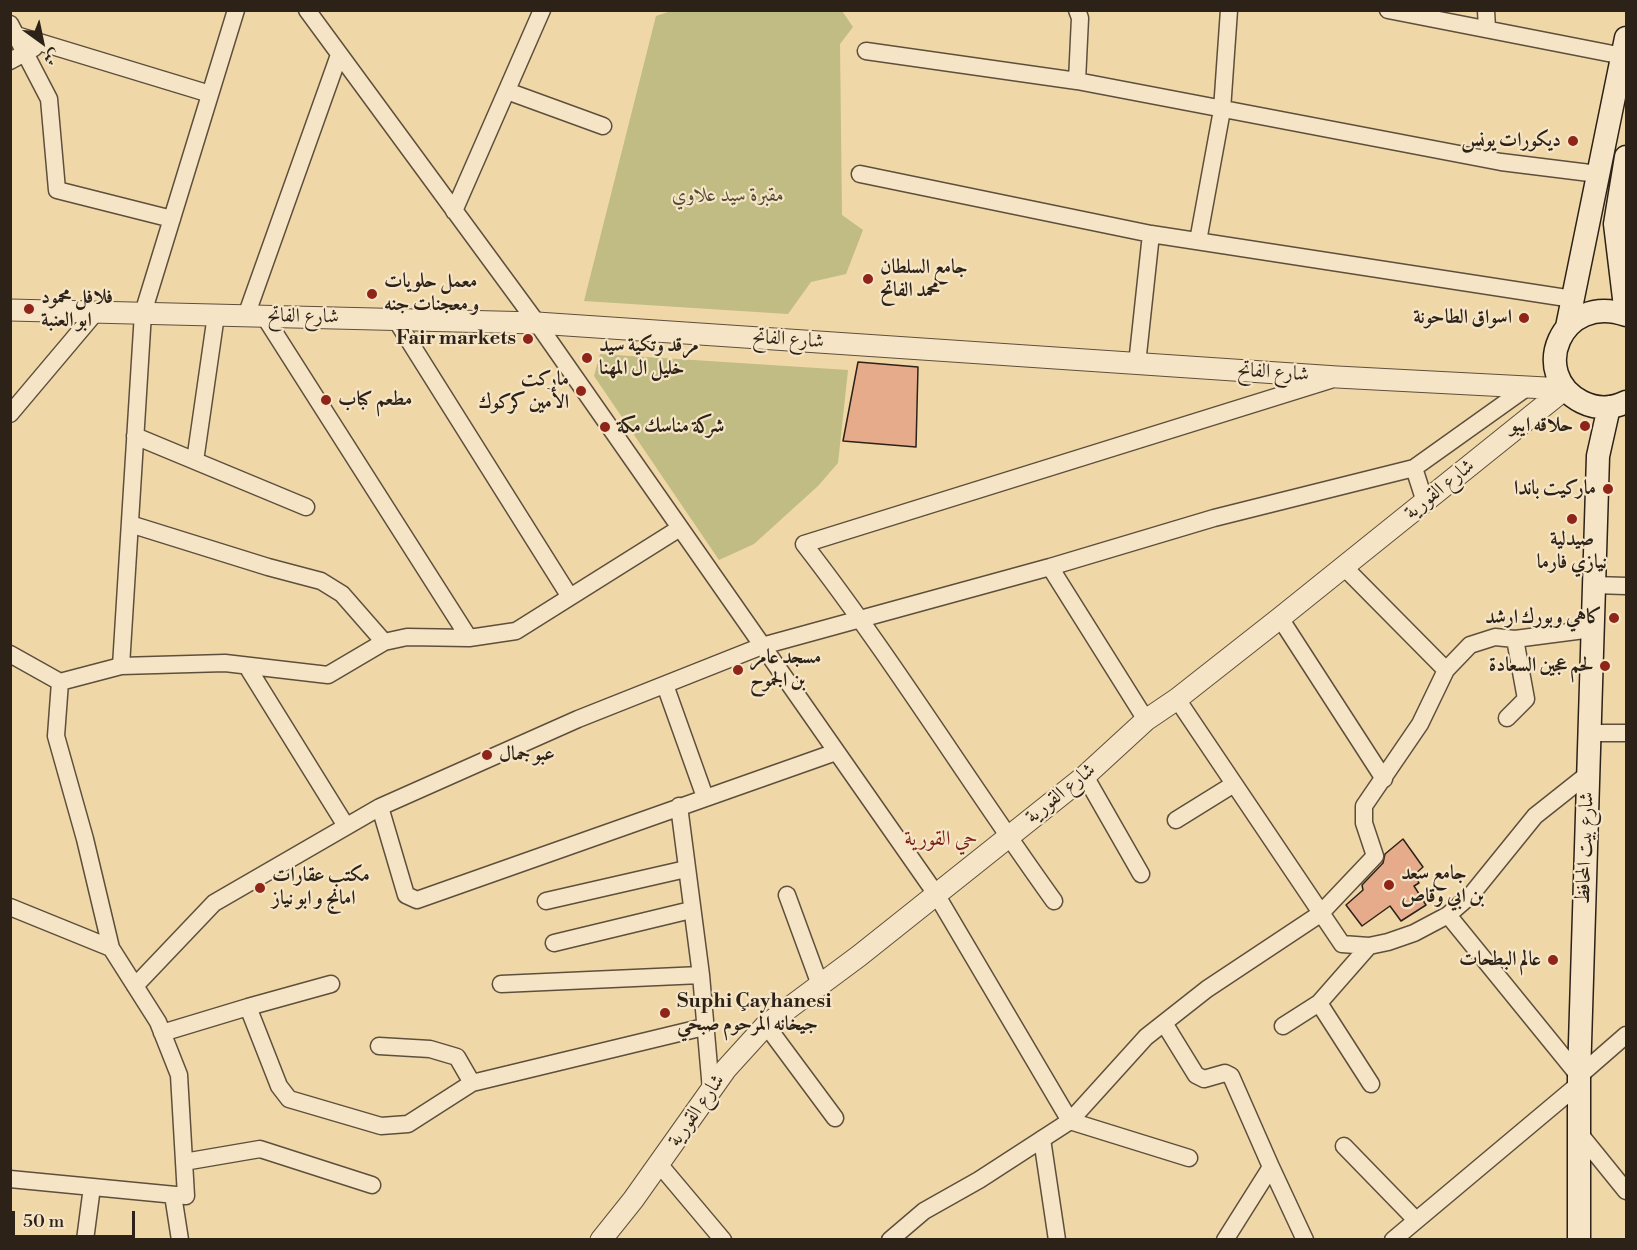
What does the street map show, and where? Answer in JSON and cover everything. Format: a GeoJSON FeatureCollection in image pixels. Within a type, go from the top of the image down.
{"type":"FeatureCollection","features":[{"type":"Feature","properties":{"kind":"main road"},"geometry":{"type":"LineString","coordinates":[[1567,327],[1625,50]]}},
{"type":"Feature","properties":{"kind":"main road"},"geometry":{"type":"LineString","coordinates":[[1608,405],[1576,399],[1565,389],[1557,374],[1555,357],[1558,341],[1567,327],[1577,318],[1601,310],[1626,315],[1621,221],[1626,157]]}},
{"type":"Feature","properties":{"kind":"main road","name":"شارع بيت المحافظ"},"geometry":{"type":"LineString","coordinates":[[1579,1239],[1579,1080],[1598,456],[1608,405]]}},
{"type":"Feature","properties":{"kind":"street"},"geometry":{"type":"LineString","coordinates":[[10,17],[17,10]]}},
{"type":"Feature","properties":{"kind":"street"},"geometry":{"type":"LineString","coordinates":[[121,666],[143,313],[236,10]]}},
{"type":"Feature","properties":{"kind":"street"},"geometry":{"type":"LineString","coordinates":[[454,211],[542,10]]}},
{"type":"Feature","properties":{"kind":"street"},"geometry":{"type":"LineString","coordinates":[[1077,10],[1080,18],[1077,81]]}},
{"type":"Feature","properties":{"kind":"street"},"geometry":{"type":"LineString","coordinates":[[1198,241],[1222,110],[1229,10]]}},
{"type":"Feature","properties":{"kind":"street"},"geometry":{"type":"LineString","coordinates":[[1388,10],[1487,29],[1625,50]]}},
{"type":"Feature","properties":{"kind":"street"},"geometry":{"type":"LineString","coordinates":[[1486,10],[1487,29]]}},
{"type":"Feature","properties":{"kind":"street"},"geometry":{"type":"LineString","coordinates":[[310,12],[537,323],[936,894],[1070,1121],[1189,1158]]}},
{"type":"Feature","properties":{"kind":"street"},"geometry":{"type":"LineString","coordinates":[[13,29],[43,43],[210,94]]}},
{"type":"Feature","properties":{"kind":"street"},"geometry":{"type":"LineString","coordinates":[[13,29],[18,57],[49,99],[57,190],[172,219]]}},
{"type":"Feature","properties":{"kind":"street"},"geometry":{"type":"LineString","coordinates":[[18,57],[43,43]]}},
{"type":"Feature","properties":{"kind":"street"},"geometry":{"type":"LineString","coordinates":[[866,51],[1077,81],[1501,162],[1598,174]]}},
{"type":"Feature","properties":{"kind":"street"},"geometry":{"type":"LineString","coordinates":[[339,54],[255,316],[469,638]]}},
{"type":"Feature","properties":{"kind":"street"},"geometry":{"type":"LineString","coordinates":[[507,91],[603,126]]}},
{"type":"Feature","properties":{"kind":"street"},"geometry":{"type":"LineString","coordinates":[[860,174],[1151,234],[1573,299]]}},
{"type":"Feature","properties":{"kind":"street"},"geometry":{"type":"LineString","coordinates":[[1137,363],[1151,234]]}},
{"type":"Feature","properties":{"kind":"street","name":"شارع الفاتح"},"geometry":{"type":"LineString","coordinates":[[10,310],[537,323],[1337,377],[1565,389]]}},
{"type":"Feature","properties":{"kind":"street"},"geometry":{"type":"LineString","coordinates":[[10,414],[96,312]]}},
{"type":"Feature","properties":{"kind":"street"},"geometry":{"type":"LineString","coordinates":[[195,461],[216,315]]}},
{"type":"Feature","properties":{"kind":"street"},"geometry":{"type":"LineString","coordinates":[[396,320],[570,597]]}},
{"type":"Feature","properties":{"kind":"street"},"geometry":{"type":"LineString","coordinates":[[1054,901],[1008,837],[862,619],[804,544],[1337,377]]}},
{"type":"Feature","properties":{"kind":"street"},"geometry":{"type":"LineString","coordinates":[[135,986],[214,903],[380,807],[578,719],[762,646],[1050,567],[1214,518],[1414,468],[1529,386]]}},
{"type":"Feature","properties":{"kind":"street","name":"شارع القورية"},"geometry":{"type":"LineString","coordinates":[[601,1239],[659,1164],[711,1090],[743,1049],[766,1025],[1085,776],[1146,720],[1177,699],[1280,618],[1565,389]]}},
{"type":"Feature","properties":{"kind":"street"},"geometry":{"type":"LineString","coordinates":[[135,436],[306,507]]}},
{"type":"Feature","properties":{"kind":"street"},"geometry":{"type":"LineString","coordinates":[[1414,468],[1425,502]]}},
{"type":"Feature","properties":{"kind":"street"},"geometry":{"type":"LineString","coordinates":[[130,524],[321,581],[342,594],[384,642]]}},
{"type":"Feature","properties":{"kind":"street"},"geometry":{"type":"LineString","coordinates":[[10,654],[60,682],[121,666],[225,663],[248,668],[328,675],[384,642],[407,637],[469,638],[516,631],[680,528]]}},
{"type":"Feature","properties":{"kind":"street"},"geometry":{"type":"LineString","coordinates":[[1050,567],[1146,720]]}},
{"type":"Feature","properties":{"kind":"street"},"geometry":{"type":"LineString","coordinates":[[1344,567],[1446,670]]}},
{"type":"Feature","properties":{"kind":"street"},"geometry":{"type":"LineString","coordinates":[[1594,585],[1626,586]]}},
{"type":"Feature","properties":{"kind":"street"},"geometry":{"type":"LineString","coordinates":[[1280,618],[1384,779]]}},
{"type":"Feature","properties":{"kind":"street"},"geometry":{"type":"LineString","coordinates":[[890,1239],[908,1234],[924,1211],[979,1180],[1070,1121],[1146,1037],[1208,989],[1320,914],[1375,856],[1364,823],[1363,809],[1420,724],[1446,670],[1470,645],[1495,637],[1515,639],[1592,629]]}},
{"type":"Feature","properties":{"kind":"street"},"geometry":{"type":"LineString","coordinates":[[1507,718],[1526,699],[1515,639]]}},
{"type":"Feature","properties":{"kind":"street"},"geometry":{"type":"LineString","coordinates":[[248,668],[346,826]]}},
{"type":"Feature","properties":{"kind":"street"},"geometry":{"type":"LineString","coordinates":[[10,1179],[186,1196],[179,1075],[162,1033],[111,948],[85,838],[56,736],[60,682]]}},
{"type":"Feature","properties":{"kind":"street"},"geometry":{"type":"LineString","coordinates":[[665,685],[705,797]]}},
{"type":"Feature","properties":{"kind":"street"},"geometry":{"type":"LineString","coordinates":[[1177,699],[1342,944],[1369,946],[1414,933],[1448,915],[1471,895],[1535,816],[1588,774]]}},
{"type":"Feature","properties":{"kind":"street"},"geometry":{"type":"LineString","coordinates":[[1589,733],[1626,733]]}},
{"type":"Feature","properties":{"kind":"street"},"geometry":{"type":"LineString","coordinates":[[380,807],[406,895],[417,900],[836,752]]}},
{"type":"Feature","properties":{"kind":"street"},"geometry":{"type":"LineString","coordinates":[[1085,776],[1141,874]]}},
{"type":"Feature","properties":{"kind":"street"},"geometry":{"type":"LineString","coordinates":[[1176,820],[1233,784]]}},
{"type":"Feature","properties":{"kind":"street"},"geometry":{"type":"LineString","coordinates":[[680,806],[691,910],[701,975],[711,1090]]}},
{"type":"Feature","properties":{"kind":"street"},"geometry":{"type":"LineString","coordinates":[[546,901],[686,869]]}},
{"type":"Feature","properties":{"kind":"street"},"geometry":{"type":"LineString","coordinates":[[787,895],[820,985]]}},
{"type":"Feature","properties":{"kind":"street"},"geometry":{"type":"LineString","coordinates":[[10,907],[111,948]]}},
{"type":"Feature","properties":{"kind":"street"},"geometry":{"type":"LineString","coordinates":[[554,943],[691,910]]}},
{"type":"Feature","properties":{"kind":"street"},"geometry":{"type":"LineString","coordinates":[[1448,915],[1579,1080]]}},
{"type":"Feature","properties":{"kind":"street"},"geometry":{"type":"LineString","coordinates":[[1283,1026],[1319,1003],[1369,946]]}},
{"type":"Feature","properties":{"kind":"street"},"geometry":{"type":"LineString","coordinates":[[501,984],[701,975]]}},
{"type":"Feature","properties":{"kind":"street"},"geometry":{"type":"LineString","coordinates":[[162,1033],[331,984]]}},
{"type":"Feature","properties":{"kind":"street"},"geometry":{"type":"LineString","coordinates":[[1319,1003],[1371,1084]]}},
{"type":"Feature","properties":{"kind":"street"},"geometry":{"type":"LineString","coordinates":[[248,1007],[279,1086],[289,1099],[381,1126],[408,1124],[472,1083],[704,1026]]}},
{"type":"Feature","properties":{"kind":"street"},"geometry":{"type":"LineString","coordinates":[[1164,1023],[1196,1075],[1204,1079],[1225,1073],[1231,1076],[1305,1239]]}},
{"type":"Feature","properties":{"kind":"street"},"geometry":{"type":"LineString","coordinates":[[766,1025],[835,1118]]}},
{"type":"Feature","properties":{"kind":"street"},"geometry":{"type":"LineString","coordinates":[[1393,1239],[1579,1080],[1626,1035]]}},
{"type":"Feature","properties":{"kind":"street"},"geometry":{"type":"LineString","coordinates":[[379,1046],[430,1049],[457,1057],[472,1083]]}},
{"type":"Feature","properties":{"kind":"street"},"geometry":{"type":"LineString","coordinates":[[1579,1133],[1626,1191]]}},
{"type":"Feature","properties":{"kind":"street"},"geometry":{"type":"LineString","coordinates":[[1042,1139],[1056,1239]]}},
{"type":"Feature","properties":{"kind":"street"},"geometry":{"type":"LineString","coordinates":[[1344,1146],[1416,1220]]}},
{"type":"Feature","properties":{"kind":"street"},"geometry":{"type":"LineString","coordinates":[[184,1162],[260,1149],[372,1185]]}},
{"type":"Feature","properties":{"kind":"street"},"geometry":{"type":"LineString","coordinates":[[659,1164],[723,1239]]}},
{"type":"Feature","properties":{"kind":"street"},"geometry":{"type":"LineString","coordinates":[[1225,1239],[1271,1167]]}},
{"type":"Feature","properties":{"kind":"street"},"geometry":{"type":"LineString","coordinates":[[85,1239],[92,1187]]}},
{"type":"Feature","properties":{"kind":"street"},"geometry":{"type":"LineString","coordinates":[[173,1195],[180,1239]]}},
{"type":"Feature","properties":{"kind":"green space","name":"مقبرة سيد علاوي"},"geometry":{"type":"Polygon","coordinates":[[[674,10],[842,11],[853,27],[840,44],[842,215],[863,230],[846,274],[811,282],[788,314],[584,301],[656,16],[674,10]]]}},
{"type":"Feature","properties":{"kind":"green space"},"geometry":{"type":"Polygon","coordinates":[[[600,354],[848,370],[838,463],[818,486],[754,544],[719,560],[594,376],[600,354]]]}},
{"type":"Feature","properties":{"kind":"building"},"geometry":{"type":"Polygon","coordinates":[[[858,362],[918,367],[916,447],[843,441],[858,362]]]}},
{"type":"Feature","properties":{"kind":"building","name":"جامع سعد بن ابي وقاص"},"geometry":{"type":"Polygon","coordinates":[[[1403,839],[1423,867],[1414,875],[1419,883],[1414,886],[1426,905],[1401,921],[1390,906],[1362,926],[1346,905],[1363,890],[1362,885],[1383,863],[1385,854],[1403,839]]]}},
{"type":"Feature","properties":{"kind":"place","name":"ديكورات يونس"},"geometry":{"type":"Point","coordinates":[1573,141]}},
{"type":"Feature","properties":{"kind":"place","name":"جامع السلطان محمد الفاتح"},"geometry":{"type":"Point","coordinates":[868,279]}},
{"type":"Feature","properties":{"kind":"place","name":"معمل حلويات و معجنات جنه"},"geometry":{"type":"Point","coordinates":[372,294]}},
{"type":"Feature","properties":{"kind":"place","name":"فلافل محمود ابو العنبة"},"geometry":{"type":"Point","coordinates":[29,309]}},
{"type":"Feature","properties":{"kind":"place","name":"اسواق الطاحونة"},"geometry":{"type":"Point","coordinates":[1524,318]}},
{"type":"Feature","properties":{"kind":"place","name":"Fair markets"},"geometry":{"type":"Point","coordinates":[528,339]}},
{"type":"Feature","properties":{"kind":"place","name":"مرقد وتكية سيد خليل ال المهنا"},"geometry":{"type":"Point","coordinates":[587,358]}},
{"type":"Feature","properties":{"kind":"place","name":"ماركت الأمين كركوك"},"geometry":{"type":"Point","coordinates":[581,391]}},
{"type":"Feature","properties":{"kind":"place","name":"مطعم كباب"},"geometry":{"type":"Point","coordinates":[326,400]}},
{"type":"Feature","properties":{"kind":"place","name":"حلاقه ايبو"},"geometry":{"type":"Point","coordinates":[1585,426]}},
{"type":"Feature","properties":{"kind":"place","name":"شركة مناسك مكة"},"geometry":{"type":"Point","coordinates":[605,427]}},
{"type":"Feature","properties":{"kind":"place","name":"ماركيت باندا"},"geometry":{"type":"Point","coordinates":[1608,489]}},
{"type":"Feature","properties":{"kind":"place","name":"صيدلية نيازي فارما"},"geometry":{"type":"Point","coordinates":[1572,519]}},
{"type":"Feature","properties":{"kind":"place","name":"كاهي وبورك ارشد"},"geometry":{"type":"Point","coordinates":[1614,618]}},
{"type":"Feature","properties":{"kind":"place","name":"لحم عجين السعادة"},"geometry":{"type":"Point","coordinates":[1605,666]}},
{"type":"Feature","properties":{"kind":"place","name":"مسجد عامر بن الجموح"},"geometry":{"type":"Point","coordinates":[738,670]}},
{"type":"Feature","properties":{"kind":"place","name":"عبو جمال"},"geometry":{"type":"Point","coordinates":[487,755]}},
{"type":"Feature","properties":{"kind":"place","name":"جامع سعد بن ابي وقاص"},"geometry":{"type":"Point","coordinates":[1389,885]}},
{"type":"Feature","properties":{"kind":"place","name":"مكتب عقارات امانج و ابو نياز"},"geometry":{"type":"Point","coordinates":[260,888]}},
{"type":"Feature","properties":{"kind":"place","name":"عالم البطحات"},"geometry":{"type":"Point","coordinates":[1553,960]}},
{"type":"Feature","properties":{"kind":"place","name":"Suphi Çayhanesi جيخانه المرحوم صبحي"},"geometry":{"type":"Point","coordinates":[665,1013]}},
{"type":"Feature","properties":{"kind":"district","name":"حي القورية"},"geometry":{"type":"Point","coordinates":[941,840]}}]}
